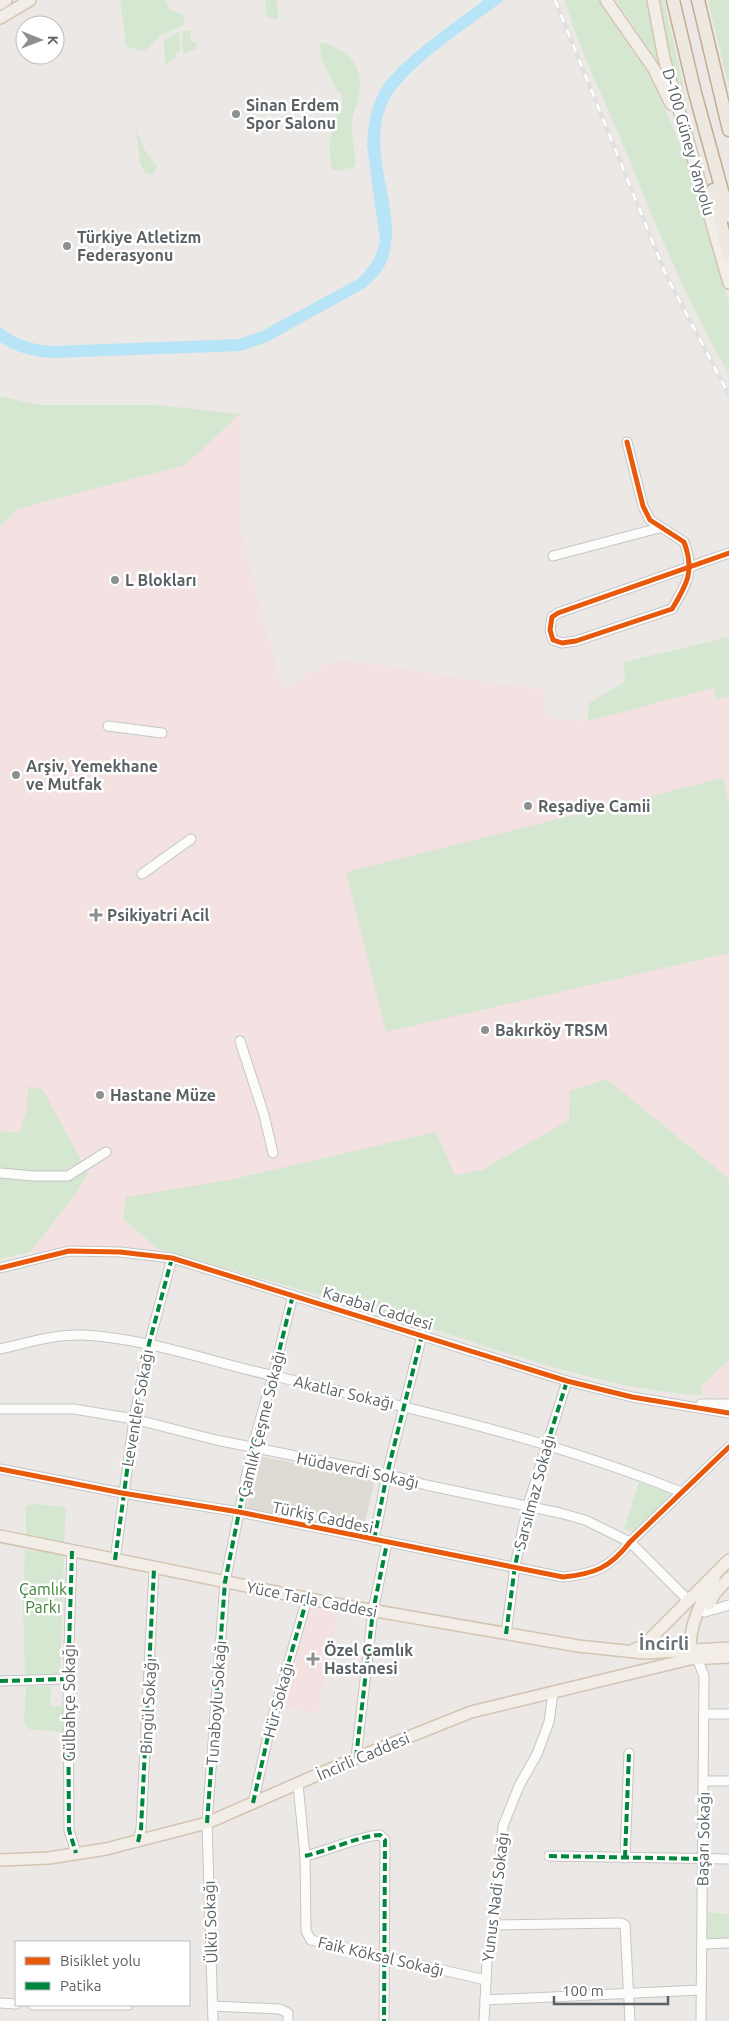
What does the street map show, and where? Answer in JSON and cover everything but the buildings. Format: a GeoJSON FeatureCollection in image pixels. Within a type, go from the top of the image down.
{"type":"FeatureCollection","features":[{"type":"Feature","properties":{"kind":"highway"},"geometry":{"type":"LineString","coordinates":[[673,0],[705,133],[729,216]]}},
{"type":"Feature","properties":{"kind":"highway"},"geometry":{"type":"LineString","coordinates":[[698,0],[729,130]]}},
{"type":"Feature","properties":{"kind":"highway"},"geometry":{"type":"LineString","coordinates":[[705,133],[706,163],[729,257]]}},
{"type":"Feature","properties":{"kind":"main road"},"geometry":{"type":"LineString","coordinates":[[0,4],[6,0]]}},
{"type":"Feature","properties":{"kind":"main road"},"geometry":{"type":"LineString","coordinates":[[0,18],[30,0]]}},
{"type":"Feature","properties":{"kind":"main road"},"geometry":{"type":"LineString","coordinates":[[606,0],[654,69],[692,149]]}},
{"type":"Feature","properties":{"kind":"main road","name":"D-100 Güney Yanyolu"},"geometry":{"type":"LineString","coordinates":[[653,0],[664,58],[692,149],[729,283]]}},
{"type":"Feature","properties":{"kind":"main road","name":"Yüce Tarla Caddesi"},"geometry":{"type":"LineString","coordinates":[[0,1536],[307,1599],[578,1646],[627,1651]]}},
{"type":"Feature","properties":{"kind":"main road"},"geometry":{"type":"LineString","coordinates":[[599,1680],[631,1666],[627,1651],[636,1650],[644,1644],[729,1560]]}},
{"type":"Feature","properties":{"kind":"main road"},"geometry":{"type":"LineString","coordinates":[[693,1654],[690,1637],[694,1620],[718,1572]]}},
{"type":"Feature","properties":{"kind":"main road"},"geometry":{"type":"LineString","coordinates":[[693,1654],[697,1632],[705,1612],[719,1588],[729,1578]]}},
{"type":"Feature","properties":{"kind":"main road","name":"İncirli Caddesi"},"geometry":{"type":"LineString","coordinates":[[0,1860],[49,1858],[138,1842],[207,1823],[356,1758],[471,1712],[553,1693],[693,1654],[729,1648]]}},
{"type":"Feature","properties":{"kind":"main road","name":"İncirli Caddesi"},"geometry":{"type":"LineString","coordinates":[[627,1651],[729,1657]]}},
{"type":"Feature","properties":{"kind":"street"},"geometry":{"type":"LineString","coordinates":[[627,442],[643,506],[650,520],[659,528],[671,532],[684,542],[690,566],[686,585],[672,609],[576,641],[562,643],[553,640],[550,630],[552,617],[558,613],[690,566],[729,553]]}},
{"type":"Feature","properties":{"kind":"street"},"geometry":{"type":"LineString","coordinates":[[553,556],[659,528]]}},
{"type":"Feature","properties":{"kind":"street"},"geometry":{"type":"LineString","coordinates":[[108,726],[162,733]]}},
{"type":"Feature","properties":{"kind":"street"},"geometry":{"type":"LineString","coordinates":[[142,874],[191,839]]}},
{"type":"Feature","properties":{"kind":"street"},"geometry":{"type":"LineString","coordinates":[[240,1041],[264,1115],[273,1153]]}},
{"type":"Feature","properties":{"kind":"street"},"geometry":{"type":"LineString","coordinates":[[0,1173],[68,1176],[106,1152]]}},
{"type":"Feature","properties":{"kind":"street","name":"Karabal Caddesi"},"geometry":{"type":"LineString","coordinates":[[0,1268],[68,1251],[120,1252],[172,1258],[567,1381],[632,1397],[729,1413]]}},
{"type":"Feature","properties":{"kind":"street","name":"Leventler Sokağı"},"geometry":{"type":"LineString","coordinates":[[115,1560],[122,1493],[134,1419],[149,1344],[172,1258]]}},
{"type":"Feature","properties":{"kind":"street","name":"Çamlık Çeşme Sokağı"},"geometry":{"type":"LineString","coordinates":[[225,1582],[252,1448],[274,1376],[293,1295]]}},
{"type":"Feature","properties":{"kind":"street","name":"Akatlar Sokağı"},"geometry":{"type":"LineString","coordinates":[[0,1349],[57,1337],[81,1335],[149,1344],[403,1406],[545,1445],[628,1471],[681,1492]]}},
{"type":"Feature","properties":{"kind":"street"},"geometry":{"type":"LineString","coordinates":[[374,1540],[387,1474],[422,1335]]}},
{"type":"Feature","properties":{"kind":"street","name":"Sarsılmaz Sokağı"},"geometry":{"type":"LineString","coordinates":[[506,1634],[514,1566],[528,1505],[545,1445],[567,1381]]}},
{"type":"Feature","properties":{"kind":"street","name":"Karabal Caddesi"},"geometry":{"type":"LineString","coordinates":[[678,1404],[729,1404]]}},
{"type":"Feature","properties":{"kind":"street","name":"Hüdaverdi Sokağı"},"geometry":{"type":"LineString","coordinates":[[0,1409],[74,1409],[134,1419],[252,1448],[387,1474],[426,1485],[528,1505],[585,1520],[630,1542],[688,1600]]}},
{"type":"Feature","properties":{"kind":"street","name":"Türkiş Caddesi"},"geometry":{"type":"LineString","coordinates":[[0,1469],[122,1493],[239,1512],[387,1543],[562,1576],[584,1575],[601,1569],[618,1557],[630,1542],[729,1446]]}},
{"type":"Feature","properties":{"kind":"street"},"geometry":{"type":"LineString","coordinates":[[356,1758],[373,1611],[387,1543]]}},
{"type":"Feature","properties":{"kind":"street","name":"Gülbahçe Sokağı"},"geometry":{"type":"LineString","coordinates":[[72,1551],[68,1679],[69,1830],[76,1853]]}},
{"type":"Feature","properties":{"kind":"street","name":"Bingül Sokağı"},"geometry":{"type":"LineString","coordinates":[[138,1842],[142,1829],[154,1569]]}},
{"type":"Feature","properties":{"kind":"street","name":"Tunaboylu Sokağı"},"geometry":{"type":"LineString","coordinates":[[207,1823],[225,1582]]}},
{"type":"Feature","properties":{"kind":"street"},"geometry":{"type":"LineString","coordinates":[[719,1588],[718,1594],[721,1599],[729,1604]]}},
{"type":"Feature","properties":{"kind":"street","name":"Hür Sokağı"},"geometry":{"type":"LineString","coordinates":[[253,1803],[271,1722],[307,1599]]}},
{"type":"Feature","properties":{"kind":"street"},"geometry":{"type":"LineString","coordinates":[[705,1612],[729,1604]]}},
{"type":"Feature","properties":{"kind":"street","name":"Başarı Sokağı"},"geometry":{"type":"LineString","coordinates":[[693,1654],[704,1676],[702,1990],[700,2021]]}},
{"type":"Feature","properties":{"kind":"street"},"geometry":{"type":"LineString","coordinates":[[0,1681],[68,1679]]}},
{"type":"Feature","properties":{"kind":"street","name":"Yunus Nadi Sokağı"},"geometry":{"type":"LineString","coordinates":[[484,2021],[486,1980],[494,1925],[503,1826],[518,1786],[537,1754],[550,1722],[553,1693]]}},
{"type":"Feature","properties":{"kind":"street"},"geometry":{"type":"LineString","coordinates":[[704,1714],[729,1714]]}},
{"type":"Feature","properties":{"kind":"street"},"geometry":{"type":"LineString","coordinates":[[625,1858],[629,1752]]}},
{"type":"Feature","properties":{"kind":"street"},"geometry":{"type":"LineString","coordinates":[[704,1781],[729,1781]]}},
{"type":"Feature","properties":{"kind":"street","name":"Faik Köksal Sokağı"},"geometry":{"type":"LineString","coordinates":[[298,1784],[305,1856],[306,1931],[310,1940],[486,1980]]}},
{"type":"Feature","properties":{"kind":"street","name":"Ülkü Sokağı"},"geometry":{"type":"LineString","coordinates":[[207,1823],[213,2021]]}},
{"type":"Feature","properties":{"kind":"street"},"geometry":{"type":"LineString","coordinates":[[305,1856],[332,1850],[371,1836],[380,1835],[385,1840],[384,2021]]}},
{"type":"Feature","properties":{"kind":"street"},"geometry":{"type":"LineString","coordinates":[[549,1856],[729,1859]]}},
{"type":"Feature","properties":{"kind":"street"},"geometry":{"type":"LineString","coordinates":[[494,1925],[621,1923],[625,1925],[630,2021]]}},
{"type":"Feature","properties":{"kind":"street"},"geometry":{"type":"LineString","coordinates":[[702,1944],[729,1943]]}},
{"type":"Feature","properties":{"kind":"street"},"geometry":{"type":"LineString","coordinates":[[485,2000],[702,1990]]}},
{"type":"Feature","properties":{"kind":"street"},"geometry":{"type":"LineString","coordinates":[[0,2003],[15,2004]]}},
{"type":"Feature","properties":{"kind":"street"},"geometry":{"type":"LineString","coordinates":[[212,2006],[280,2009],[288,2013],[288,2021]]}},
{"type":"Feature","properties":{"kind":"shaded area"},"geometry":{"type":"Polygon","coordinates":[[[240,414],[241,532],[282,688],[337,659],[544,690],[547,718],[588,721],[589,703],[625,682],[624,662],[729,637],[729,1179],[607,1079],[569,1120],[482,1170],[455,1175],[436,1132],[229,1180],[127,1197],[123,1219],[158,1249],[90,1248],[30,1252],[0,1259],[0,527],[17,509],[185,465],[240,414]]]}},
{"type":"Feature","properties":{"kind":"shaded area"},"geometry":{"type":"Polygon","coordinates":[[[729,1360],[729,1399],[703,1395],[701,1386],[729,1360]]]}},
{"type":"Feature","properties":{"kind":"shaded area"},"geometry":{"type":"Polygon","coordinates":[[[258,1456],[375,1479],[362,1534],[246,1511],[258,1456]]]}},
{"type":"Feature","properties":{"kind":"shaded area","name":"Özel Çamlık Hastanesi"},"geometry":{"type":"Polygon","coordinates":[[[309,1605],[340,1611],[317,1714],[284,1707],[309,1605]]]}},
{"type":"Feature","properties":{"kind":"green space"},"geometry":{"type":"Polygon","coordinates":[[[120,0],[165,0],[171,10],[183,14],[184,25],[161,35],[145,51],[128,47],[126,45],[120,0]]]}},
{"type":"Feature","properties":{"kind":"green space"},"geometry":{"type":"Polygon","coordinates":[[[265,0],[277,0],[278,19],[267,17],[265,0]]]}},
{"type":"Feature","properties":{"kind":"green space"},"geometry":{"type":"Polygon","coordinates":[[[565,0],[598,0],[655,84],[685,157],[729,303],[729,374],[698,317],[670,258],[583,52],[565,0]]]}},
{"type":"Feature","properties":{"kind":"green space"},"geometry":{"type":"Polygon","coordinates":[[[616,0],[647,0],[660,65],[616,0]]]}},
{"type":"Feature","properties":{"kind":"green space"},"geometry":{"type":"Polygon","coordinates":[[[660,0],[664,0],[688,108],[669,52],[660,0]]]}},
{"type":"Feature","properties":{"kind":"green space"},"geometry":{"type":"Polygon","coordinates":[[[708,0],[729,0],[729,88],[708,0]]]}},
{"type":"Feature","properties":{"kind":"green space"},"geometry":{"type":"Polygon","coordinates":[[[190,30],[191,42],[196,42],[197,49],[183,54],[182,32],[190,30]]]}},
{"type":"Feature","properties":{"kind":"green space"},"geometry":{"type":"Polygon","coordinates":[[[179,32],[180,52],[176,52],[176,58],[165,65],[164,40],[179,32]]]}},
{"type":"Feature","properties":{"kind":"green space"},"geometry":{"type":"Polygon","coordinates":[[[319,42],[335,47],[348,56],[358,70],[360,77],[359,95],[352,121],[356,164],[354,167],[337,171],[331,168],[329,143],[338,112],[343,109],[341,93],[337,91],[322,60],[319,42]]]}},
{"type":"Feature","properties":{"kind":"green space"},"geometry":{"type":"Polygon","coordinates":[[[136,126],[144,149],[157,167],[152,175],[145,172],[140,163],[136,126]]]}},
{"type":"Feature","properties":{"kind":"green space"},"geometry":{"type":"Polygon","coordinates":[[[0,396],[38,405],[156,405],[240,414],[185,465],[17,509],[0,527],[0,396]]]}},
{"type":"Feature","properties":{"kind":"green space"},"geometry":{"type":"Polygon","coordinates":[[[729,637],[729,696],[716,700],[713,688],[588,721],[589,703],[625,682],[624,662],[729,637]]]}},
{"type":"Feature","properties":{"kind":"green space"},"geometry":{"type":"Polygon","coordinates":[[[723,778],[729,804],[729,953],[386,1032],[346,872],[723,778]]]}},
{"type":"Feature","properties":{"kind":"green space"},"geometry":{"type":"Polygon","coordinates":[[[607,1079],[729,1179],[729,1360],[701,1386],[703,1395],[637,1387],[571,1372],[442,1332],[158,1249],[123,1219],[126,1197],[229,1180],[436,1132],[455,1175],[482,1170],[569,1120],[570,1091],[607,1079]]]}},
{"type":"Feature","properties":{"kind":"green space"},"geometry":{"type":"Polygon","coordinates":[[[28,1086],[43,1090],[88,1173],[75,1195],[30,1252],[0,1259],[0,1131],[19,1133],[27,1110],[28,1086]]]}},
{"type":"Feature","properties":{"kind":"green space"},"geometry":{"type":"Polygon","coordinates":[[[639,1482],[672,1495],[634,1532],[624,1529],[639,1482]]]}},
{"type":"Feature","properties":{"kind":"green space"},"geometry":{"type":"Polygon","coordinates":[[[33,1504],[66,1507],[64,1543],[26,1538],[26,1506],[33,1504]]]}},
{"type":"Feature","properties":{"kind":"green space","name":"Çamlık Parkı"},"geometry":{"type":"Polygon","coordinates":[[[25,1550],[64,1554],[60,1677],[25,1678],[23,1602],[25,1550]]]}},
{"type":"Feature","properties":{"kind":"green space"},"geometry":{"type":"Polygon","coordinates":[[[26,1686],[51,1687],[50,1706],[64,1706],[63,1732],[29,1729],[24,1722],[26,1686]]]}},
{"type":"Feature","properties":{"kind":"green space"},"geometry":{"type":"Polygon","coordinates":[[[704,1912],[729,1914],[729,1941],[704,1941],[704,1912]]]}},
{"type":"Feature","properties":{"kind":"water"},"geometry":{"type":"Polygon","coordinates":[[[484,0],[504,0],[457,34],[423,62],[395,90],[387,104],[381,124],[380,143],[392,221],[392,240],[384,267],[365,288],[267,342],[241,351],[54,358],[26,354],[0,342],[0,327],[26,341],[54,346],[239,339],[262,331],[358,279],[372,262],[380,241],[367,145],[371,116],[378,95],[389,78],[400,66],[484,0]]]}},
{"type":"Feature","properties":{"kind":"railway"},"geometry":{"type":"LineString","coordinates":[[555,0],[666,275],[729,395]]}},
{"type":"Feature","properties":{"kind":"marked path"},"geometry":{"type":"LineString","coordinates":[[115,1560],[134,1419],[149,1344],[172,1258]]}},
{"type":"Feature","properties":{"kind":"marked path"},"geometry":{"type":"LineString","coordinates":[[207,1823],[225,1582],[252,1448],[273,1376],[293,1295]]}},
{"type":"Feature","properties":{"kind":"marked path"},"geometry":{"type":"LineString","coordinates":[[374,1540],[387,1474],[422,1335]]}},
{"type":"Feature","properties":{"kind":"marked path"},"geometry":{"type":"LineString","coordinates":[[506,1634],[515,1566],[528,1505],[567,1381]]}},
{"type":"Feature","properties":{"kind":"marked path"},"geometry":{"type":"LineString","coordinates":[[356,1758],[373,1611],[387,1543]]}},
{"type":"Feature","properties":{"kind":"marked path"},"geometry":{"type":"LineString","coordinates":[[72,1551],[68,1679],[69,1830],[76,1853]]}},
{"type":"Feature","properties":{"kind":"marked path"},"geometry":{"type":"LineString","coordinates":[[138,1842],[141,1829],[154,1569]]}},
{"type":"Feature","properties":{"kind":"marked path"},"geometry":{"type":"LineString","coordinates":[[253,1803],[271,1723],[307,1599]]}},
{"type":"Feature","properties":{"kind":"marked path"},"geometry":{"type":"LineString","coordinates":[[0,1681],[68,1679]]}},
{"type":"Feature","properties":{"kind":"marked path"},"geometry":{"type":"LineString","coordinates":[[625,1858],[629,1753]]}},
{"type":"Feature","properties":{"kind":"marked path"},"geometry":{"type":"LineString","coordinates":[[305,1856],[372,1836],[380,1835],[385,1840],[384,2021]]}},
{"type":"Feature","properties":{"kind":"marked path"},"geometry":{"type":"LineString","coordinates":[[549,1856],[703,1859]]}},
{"type":"Feature","properties":{"kind":"cycle path"},"geometry":{"type":"LineString","coordinates":[[627,442],[643,506],[650,520],[684,542],[689,561],[689,569],[688,577],[672,609],[576,641],[562,643],[553,640],[550,630],[552,617],[558,613],[729,553]]}},
{"type":"Feature","properties":{"kind":"cycle path"},"geometry":{"type":"LineString","coordinates":[[0,1268],[69,1251],[120,1252],[172,1258],[567,1381],[632,1397],[729,1413]]}},
{"type":"Feature","properties":{"kind":"cycle path"},"geometry":{"type":"LineString","coordinates":[[0,1469],[122,1493],[239,1512],[563,1577],[584,1574],[608,1564],[729,1447]]}},
{"type":"Feature","properties":{"kind":"place","name":"Sinan Erdem Spor Salonu"},"geometry":{"type":"Point","coordinates":[236,114]}},
{"type":"Feature","properties":{"kind":"place","name":"Türkiye Atletizm Federasyonu"},"geometry":{"type":"Point","coordinates":[67,246]}},
{"type":"Feature","properties":{"kind":"place","name":"L Blokları"},"geometry":{"type":"Point","coordinates":[115,580]}},
{"type":"Feature","properties":{"kind":"place","name":"Arşiv, Yemekhane ve Mutfak"},"geometry":{"type":"Point","coordinates":[16,775]}},
{"type":"Feature","properties":{"kind":"place","name":"Reşadiye Camii"},"geometry":{"type":"Point","coordinates":[528,806]}},
{"type":"Feature","properties":{"kind":"place","name":"Psikiyatri Acil"},"geometry":{"type":"Point","coordinates":[96,915]}},
{"type":"Feature","properties":{"kind":"place","name":"Bakırköy TRSM"},"geometry":{"type":"Point","coordinates":[485,1030]}},
{"type":"Feature","properties":{"kind":"place","name":"Hastane Müze"},"geometry":{"type":"Point","coordinates":[100,1095]}},
{"type":"Feature","properties":{"kind":"place","name":"Özel Çamlık Hastanesi"},"geometry":{"type":"Point","coordinates":[313,1659]}},
{"type":"Feature","properties":{"kind":"district","name":"İncirli"},"geometry":{"type":"Point","coordinates":[664,1643]}}]}
